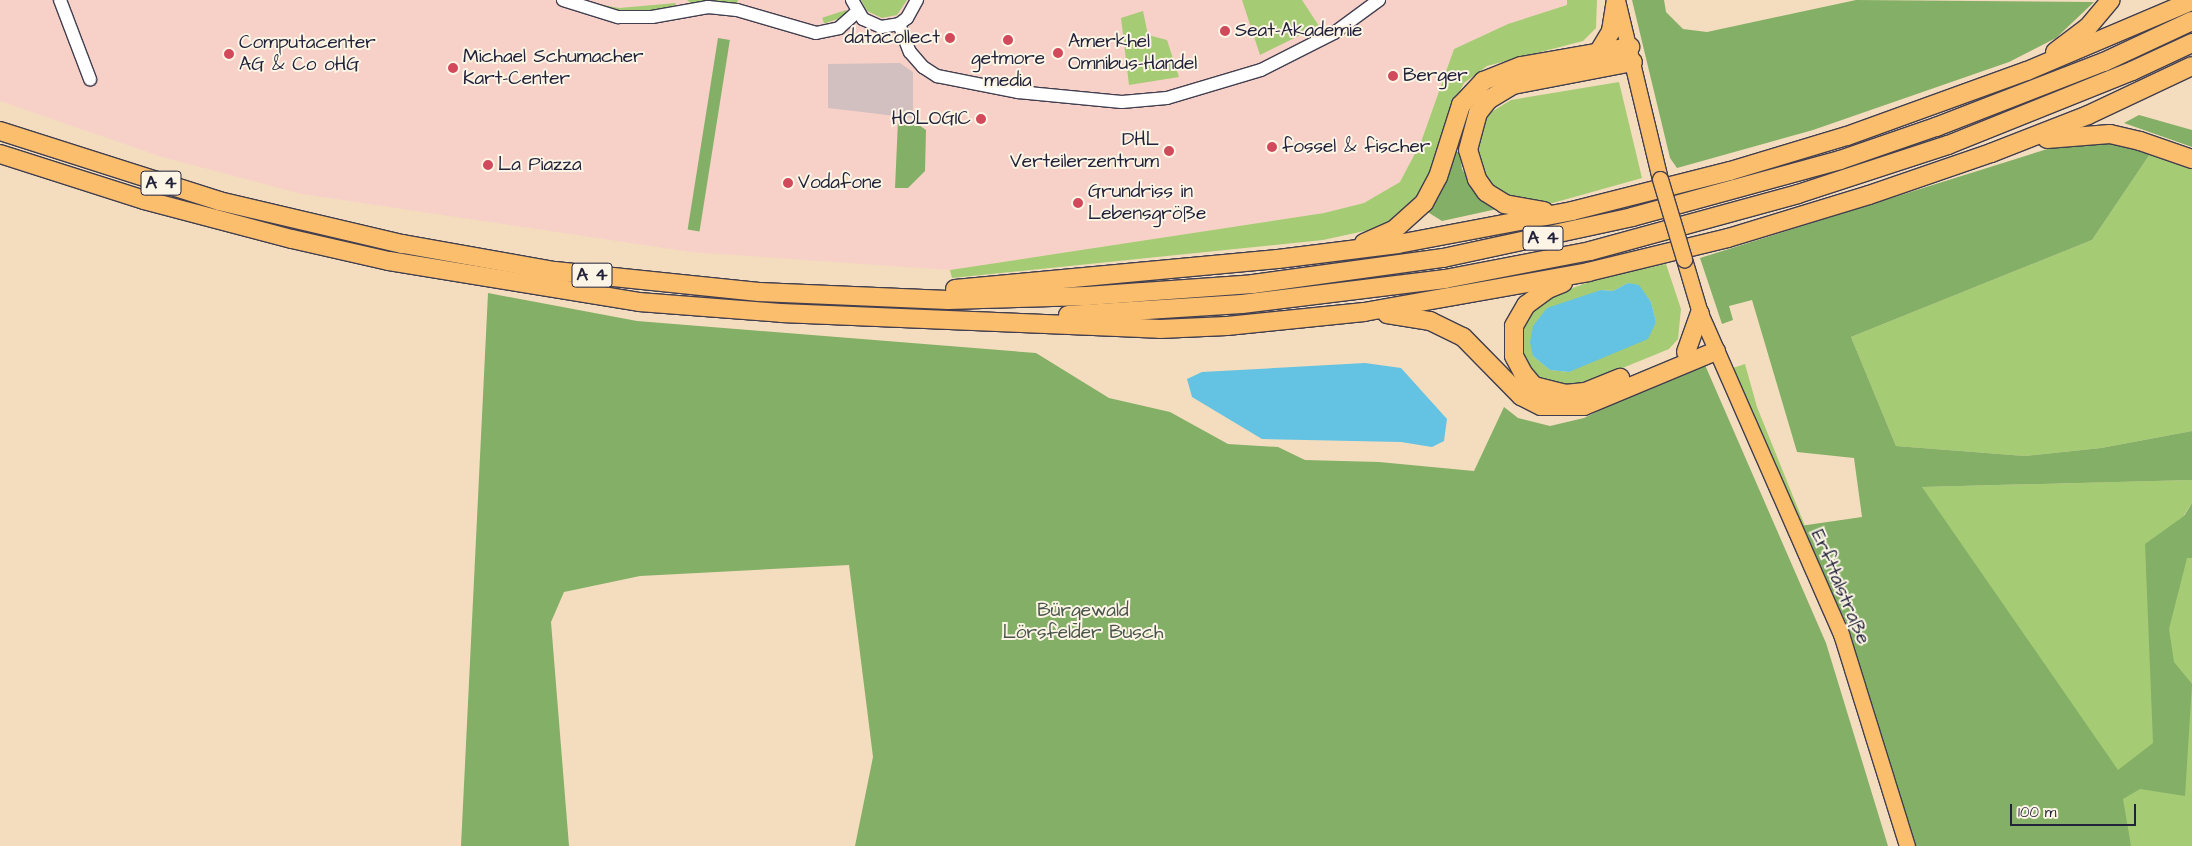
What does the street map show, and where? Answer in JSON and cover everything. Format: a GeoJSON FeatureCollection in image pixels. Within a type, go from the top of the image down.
{"type":"FeatureCollection","features":[{"type":"Feature","properties":{"kind":"highway"},"geometry":{"type":"LineString","coordinates":[[1598,53],[1611,31],[1617,0]]}},
{"type":"Feature","properties":{"kind":"highway"},"geometry":{"type":"LineString","coordinates":[[2027,71],[2088,27],[2111,0]]}},
{"type":"Feature","properties":{"kind":"highway"},"geometry":{"type":"LineString","coordinates":[[862,296],[1269,260],[1398,244],[1572,211],[1789,154],[1883,124],[2027,71],[2192,1]]}},
{"type":"Feature","properties":{"kind":"highway","name":"A 4"},"geometry":{"type":"LineString","coordinates":[[0,131],[219,201],[445,252],[657,283],[948,300],[1087,296],[1253,284],[1443,258],[1547,237],[1734,192],[1840,160],[2007,102],[2192,21]]}},
{"type":"Feature","properties":{"kind":"highway","name":"A 4"},"geometry":{"type":"LineString","coordinates":[[0,154],[144,200],[282,236],[389,261],[482,278],[639,302],[781,313],[948,319],[1092,315],[1242,304],[1445,279],[1590,251],[1683,228],[1948,145],[2132,71],[2192,43]]}},
{"type":"Feature","properties":{"kind":"highway"},"geometry":{"type":"LineString","coordinates":[[1350,250],[1395,229],[1424,203],[1438,177],[1461,105],[1483,81],[1521,66],[1598,53],[1632,55]]}},
{"type":"Feature","properties":{"kind":"highway"},"geometry":{"type":"LineString","coordinates":[[1572,211],[1516,208],[1486,192],[1469,160],[1475,120],[1488,100],[1513,85],[1632,55]]}},
{"type":"Feature","properties":{"kind":"highway"},"geometry":{"type":"LineString","coordinates":[[948,319],[1160,330],[1227,326],[1364,312],[1588,272],[1737,235],[1869,196],[1991,153],[2088,115],[2192,66]]}},
{"type":"Feature","properties":{"kind":"highway"},"geometry":{"type":"LineString","coordinates":[[1991,153],[2093,98],[2132,71]]}},
{"type":"Feature","properties":{"kind":"highway"},"geometry":{"type":"LineString","coordinates":[[1991,153],[2058,136],[2110,134],[2140,140],[2192,159]]}},
{"type":"Feature","properties":{"kind":"highway"},"geometry":{"type":"LineString","coordinates":[[1588,272],[1548,289],[1519,313],[1512,339],[1514,356],[1534,386],[1565,394],[1585,392],[1686,352],[1714,347]]}},
{"type":"Feature","properties":{"kind":"highway"},"geometry":{"type":"LineString","coordinates":[[1364,312],[1408,316],[1442,325],[1463,336],[1521,396],[1541,406],[1559,408],[1584,406],[1714,347]]}},
{"type":"Feature","properties":{"kind":"highway"},"geometry":{"type":"LineString","coordinates":[[1686,352],[1700,313]]}},
{"type":"Feature","properties":{"kind":"main road","name":"Erfttalstraße"},"geometry":{"type":"LineString","coordinates":[[1617,0],[1632,55],[1660,179],[1700,313],[1841,634],[1906,846]]}},
{"type":"Feature","properties":{"kind":"street"},"geometry":{"type":"LineString","coordinates":[[60,0],[90,79]]}},
{"type":"Feature","properties":{"kind":"street"},"geometry":{"type":"LineString","coordinates":[[562,0],[618,18],[652,17],[708,7],[737,10],[816,33],[838,28],[854,6],[871,24],[890,27],[899,24],[913,11],[917,0]]}},
{"type":"Feature","properties":{"kind":"street"},"geometry":{"type":"LineString","coordinates":[[899,24],[910,52],[923,67],[937,76],[1018,92],[1122,102],[1183,94],[1261,70],[1320,40],[1379,0]]}},
{"type":"Feature","properties":{"kind":"shaded area"},"geometry":{"type":"Polygon","coordinates":[[[0,0],[1567,0],[1568,5],[1508,24],[1454,49],[1421,142],[1400,182],[1364,203],[1324,213],[950,270],[691,252],[302,194],[162,157],[0,101],[0,0]]]}},
{"type":"Feature","properties":{"kind":"shaded area"},"geometry":{"type":"Polygon","coordinates":[[[900,63],[913,72],[913,118],[828,108],[828,64],[900,63]]]}},
{"type":"Feature","properties":{"kind":"green space"},"geometry":{"type":"Polygon","coordinates":[[[578,0],[619,8],[676,3],[672,9],[627,14],[578,0]]]}},
{"type":"Feature","properties":{"kind":"green space"},"geometry":{"type":"Polygon","coordinates":[[[687,0],[738,0],[736,6],[693,5],[687,0]]]}},
{"type":"Feature","properties":{"kind":"green space"},"geometry":{"type":"Polygon","coordinates":[[[861,0],[907,0],[897,15],[882,18],[867,11],[861,0]]]}},
{"type":"Feature","properties":{"kind":"green space"},"geometry":{"type":"Polygon","coordinates":[[[1242,0],[1302,0],[1319,26],[1260,55],[1242,0]]]}},
{"type":"Feature","properties":{"kind":"green space"},"geometry":{"type":"Polygon","coordinates":[[[1567,0],[1597,0],[1596,28],[1583,41],[1487,66],[1464,83],[1450,109],[1423,191],[1383,227],[1323,240],[952,278],[950,270],[1324,213],[1364,203],[1400,182],[1421,142],[1454,49],[1508,24],[1567,5],[1567,0]]]}},
{"type":"Feature","properties":{"kind":"green space"},"geometry":{"type":"Polygon","coordinates":[[[1632,0],[1664,0],[1666,12],[1683,29],[1707,32],[1856,0],[2094,2],[2056,38],[2009,62],[1813,130],[1677,168],[1670,158],[1632,0]]]}},
{"type":"Feature","properties":{"kind":"green space"},"geometry":{"type":"Polygon","coordinates":[[[846,10],[848,16],[824,23],[822,18],[846,10]]]}},
{"type":"Feature","properties":{"kind":"green space"},"geometry":{"type":"Polygon","coordinates":[[[1143,11],[1148,35],[1167,40],[1179,77],[1129,85],[1121,18],[1143,11]]]}},
{"type":"Feature","properties":{"kind":"green space"},"geometry":{"type":"Polygon","coordinates":[[[718,38],[730,40],[700,231],[688,230],[718,38]]]}},
{"type":"Feature","properties":{"kind":"green space"},"geometry":{"type":"Polygon","coordinates":[[[1619,82],[1642,178],[1542,206],[1514,201],[1491,186],[1481,173],[1476,156],[1478,134],[1488,114],[1511,100],[1619,82]]]}},
{"type":"Feature","properties":{"kind":"green space"},"geometry":{"type":"Polygon","coordinates":[[[2139,115],[2192,130],[2192,147],[2124,123],[2139,115]]]}},
{"type":"Feature","properties":{"kind":"green space"},"geometry":{"type":"Polygon","coordinates":[[[898,121],[913,121],[926,130],[925,171],[908,188],[895,188],[898,121]]]}},
{"type":"Feature","properties":{"kind":"green space"},"geometry":{"type":"Polygon","coordinates":[[[2087,140],[2129,144],[2150,154],[2092,240],[1851,337],[1896,446],[2025,456],[2101,448],[2192,431],[2192,480],[1922,487],[2118,770],[2153,743],[2145,544],[2184,516],[2192,503],[2192,558],[2187,558],[2169,629],[2174,662],[2192,684],[2185,796],[2140,789],[2123,799],[2131,846],[1910,846],[1849,629],[1800,526],[1862,517],[1854,458],[1797,452],[1752,300],[1729,306],[1733,320],[1722,324],[1700,258],[2057,146],[2087,140]]]}},
{"type":"Feature","properties":{"kind":"green space"},"geometry":{"type":"Polygon","coordinates":[[[1460,151],[1462,169],[1475,190],[1497,209],[1442,221],[1426,211],[1452,153],[1460,151]]]}},
{"type":"Feature","properties":{"kind":"green space"},"geometry":{"type":"Polygon","coordinates":[[[2150,154],[2192,167],[2192,431],[2101,448],[2025,456],[1896,446],[1851,337],[2092,240],[2150,154]]]}},
{"type":"Feature","properties":{"kind":"green space"},"geometry":{"type":"Polygon","coordinates":[[[1666,264],[1681,309],[1678,339],[1669,349],[1581,385],[1560,386],[1544,382],[1526,366],[1520,349],[1520,334],[1526,315],[1540,300],[1600,278],[1666,264]],[[1628,283],[1613,291],[1601,290],[1581,299],[1533,356],[1550,370],[1569,372],[1656,322],[1651,302],[1639,286],[1628,283]]]}},
{"type":"Feature","properties":{"kind":"green space","name":"Bürgewald Lörsfelder Busch"},"geometry":{"type":"Polygon","coordinates":[[[488,293],[637,321],[1036,353],[1109,398],[1170,412],[1228,444],[1278,447],[1305,460],[1379,462],[1474,471],[1504,407],[1518,418],[1550,426],[1584,418],[1641,390],[1705,365],[1826,643],[1888,846],[855,846],[873,757],[849,565],[640,576],[564,592],[551,622],[569,846],[461,846],[488,293]]]}},
{"type":"Feature","properties":{"kind":"green space"},"geometry":{"type":"Polygon","coordinates":[[[1745,364],[1757,407],[1805,526],[1800,526],[1733,368],[1745,364]]]}},
{"type":"Feature","properties":{"kind":"green space"},"geometry":{"type":"Polygon","coordinates":[[[2192,480],[2192,503],[2184,515],[2192,517],[2192,846],[2101,846],[1922,487],[2192,480]]]}},
{"type":"Feature","properties":{"kind":"water"},"geometry":{"type":"Polygon","coordinates":[[[1628,283],[1639,285],[1651,302],[1656,322],[1648,339],[1569,372],[1550,370],[1533,356],[1530,342],[1533,326],[1547,308],[1601,290],[1613,291],[1628,283]]]}},
{"type":"Feature","properties":{"kind":"water"},"geometry":{"type":"Polygon","coordinates":[[[1365,363],[1401,368],[1447,419],[1444,441],[1432,447],[1401,442],[1262,439],[1192,397],[1187,379],[1202,372],[1365,363]]]}},
{"type":"Feature","properties":{"kind":"place","name":"Seat-Akademie"},"geometry":{"type":"Point","coordinates":[1225,31]}},
{"type":"Feature","properties":{"kind":"place","name":"datacollect"},"geometry":{"type":"Point","coordinates":[950,38]}},
{"type":"Feature","properties":{"kind":"place","name":"getmore media"},"geometry":{"type":"Point","coordinates":[1008,40]}},
{"type":"Feature","properties":{"kind":"place","name":"Amerkhel Omnibus-Handel"},"geometry":{"type":"Point","coordinates":[1058,53]}},
{"type":"Feature","properties":{"kind":"place","name":"Computacenter AG & Co oHG"},"geometry":{"type":"Point","coordinates":[229,54]}},
{"type":"Feature","properties":{"kind":"place","name":"Michael Schumacher Kart-Center"},"geometry":{"type":"Point","coordinates":[453,68]}},
{"type":"Feature","properties":{"kind":"place","name":"Berger"},"geometry":{"type":"Point","coordinates":[1393,76]}},
{"type":"Feature","properties":{"kind":"place","name":"HOLOGIC"},"geometry":{"type":"Point","coordinates":[981,119]}},
{"type":"Feature","properties":{"kind":"place","name":"fossel & fischer"},"geometry":{"type":"Point","coordinates":[1272,147]}},
{"type":"Feature","properties":{"kind":"place","name":"DHL Verteilerzentrum"},"geometry":{"type":"Point","coordinates":[1169,151]}},
{"type":"Feature","properties":{"kind":"place","name":"La Piazza"},"geometry":{"type":"Point","coordinates":[488,165]}},
{"type":"Feature","properties":{"kind":"place","name":"Vodafone"},"geometry":{"type":"Point","coordinates":[788,183]}},
{"type":"Feature","properties":{"kind":"place","name":"Grundriss in Lebensgröße"},"geometry":{"type":"Point","coordinates":[1078,203]}}]}
